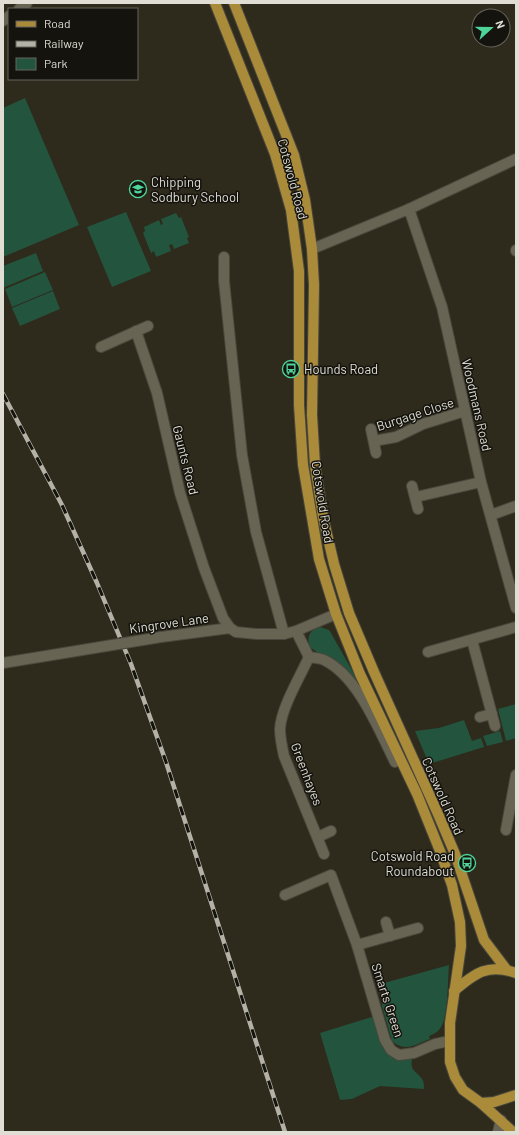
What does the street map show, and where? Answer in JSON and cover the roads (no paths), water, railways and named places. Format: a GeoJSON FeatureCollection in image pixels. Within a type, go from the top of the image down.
{"type":"FeatureCollection","features":[{"type":"Feature","properties":{"kind":"main road","name":"Cotswold Road"},"geometry":{"type":"LineString","coordinates":[[215,3],[275,154],[291,210],[299,272],[299,405],[303,465],[319,559],[336,614],[360,674],[417,794],[452,885],[460,922],[461,946],[450,1023],[450,1062],[455,1077],[463,1090],[481,1103],[513,1132]]}},
{"type":"Feature","properties":{"kind":"main road","name":"Cotswold Road"},"geometry":{"type":"LineString","coordinates":[[234,3],[294,155],[305,200],[312,249],[314,285],[312,415],[315,465],[323,517],[334,564],[349,613],[455,854],[484,940],[506,969]]}},
{"type":"Feature","properties":{"kind":"main road"},"geometry":{"type":"LineString","coordinates":[[299,272],[304,254],[312,249]]}},
{"type":"Feature","properties":{"kind":"main road"},"geometry":{"type":"LineString","coordinates":[[454,991],[470,978],[481,972],[494,968],[506,969],[516,973]]}},
{"type":"Feature","properties":{"kind":"main road"},"geometry":{"type":"LineString","coordinates":[[481,1103],[494,1102],[511,1098],[516,1095]]}},
{"type":"Feature","properties":{"kind":"street"},"geometry":{"type":"LineString","coordinates":[[312,249],[409,209],[516,159]]}},
{"type":"Feature","properties":{"kind":"street","name":"Woodmans Road"},"geometry":{"type":"LineString","coordinates":[[409,209],[442,307],[481,482],[516,608]]}},
{"type":"Feature","properties":{"kind":"street"},"geometry":{"type":"LineString","coordinates":[[224,257],[224,281],[242,455],[256,532],[284,634]]}},
{"type":"Feature","properties":{"kind":"street"},"geometry":{"type":"LineString","coordinates":[[101,348],[148,326]]}},
{"type":"Feature","properties":{"kind":"street","name":"Gaunts Road"},"geometry":{"type":"LineString","coordinates":[[136,331],[157,393],[180,492],[204,568],[223,618],[230,628]]}},
{"type":"Feature","properties":{"kind":"street","name":"Burgage Close"},"geometry":{"type":"LineString","coordinates":[[374,441],[396,437],[423,424],[465,411]]}},
{"type":"Feature","properties":{"kind":"street"},"geometry":{"type":"LineString","coordinates":[[371,429],[376,453]]}},
{"type":"Feature","properties":{"kind":"street"},"geometry":{"type":"LineString","coordinates":[[416,497],[481,482]]}},
{"type":"Feature","properties":{"kind":"street"},"geometry":{"type":"LineString","coordinates":[[412,486],[416,497],[418,510]]}},
{"type":"Feature","properties":{"kind":"street"},"geometry":{"type":"LineString","coordinates":[[491,515],[516,506]]}},
{"type":"Feature","properties":{"kind":"street","name":"Kingrove Lane"},"geometry":{"type":"LineString","coordinates":[[3,663],[161,637],[230,628],[236,632],[284,634],[296,631],[336,614]]}},
{"type":"Feature","properties":{"kind":"street"},"geometry":{"type":"LineString","coordinates":[[428,652],[516,627]]}},
{"type":"Feature","properties":{"kind":"street"},"geometry":{"type":"LineString","coordinates":[[296,631],[309,657],[324,660],[343,673],[363,699],[395,762]]}},
{"type":"Feature","properties":{"kind":"street"},"geometry":{"type":"LineString","coordinates":[[472,640],[495,726]]}},
{"type":"Feature","properties":{"kind":"street","name":"Greenhayes"},"geometry":{"type":"LineString","coordinates":[[309,657],[285,710],[280,728],[281,742],[284,756],[324,854]]}},
{"type":"Feature","properties":{"kind":"street"},"geometry":{"type":"LineString","coordinates":[[480,717],[492,714]]}},
{"type":"Feature","properties":{"kind":"street"},"geometry":{"type":"LineString","coordinates":[[506,830],[516,775]]}},
{"type":"Feature","properties":{"kind":"street"},"geometry":{"type":"LineString","coordinates":[[318,837],[331,831]]}},
{"type":"Feature","properties":{"kind":"street","name":"Smarts Green"},"geometry":{"type":"LineString","coordinates":[[285,895],[331,874],[357,945],[385,1040],[392,1050],[399,1055],[414,1053],[435,1044],[449,1041]]}},
{"type":"Feature","properties":{"kind":"street"},"geometry":{"type":"LineString","coordinates":[[386,922],[390,936]]}},
{"type":"Feature","properties":{"kind":"street"},"geometry":{"type":"LineString","coordinates":[[357,945],[418,928]]}},
{"type":"Feature","properties":{"kind":"street"},"geometry":{"type":"LineString","coordinates":[[498,1132],[501,1120]]}},
{"type":"Feature","properties":{"kind":"railway"},"geometry":{"type":"LineString","coordinates":[[3,394],[62,505],[131,664],[166,762],[285,1132]]}},
{"type":"Feature","properties":{"kind":"place","name":"Chipping Sodbury School"},"geometry":{"type":"Point","coordinates":[138,189]}},
{"type":"Feature","properties":{"kind":"place","name":"Hounds Road"},"geometry":{"type":"Point","coordinates":[291,369]}},
{"type":"Feature","properties":{"kind":"place","name":"Cotswold Road Roundabout"},"geometry":{"type":"Point","coordinates":[467,863]}}]}
